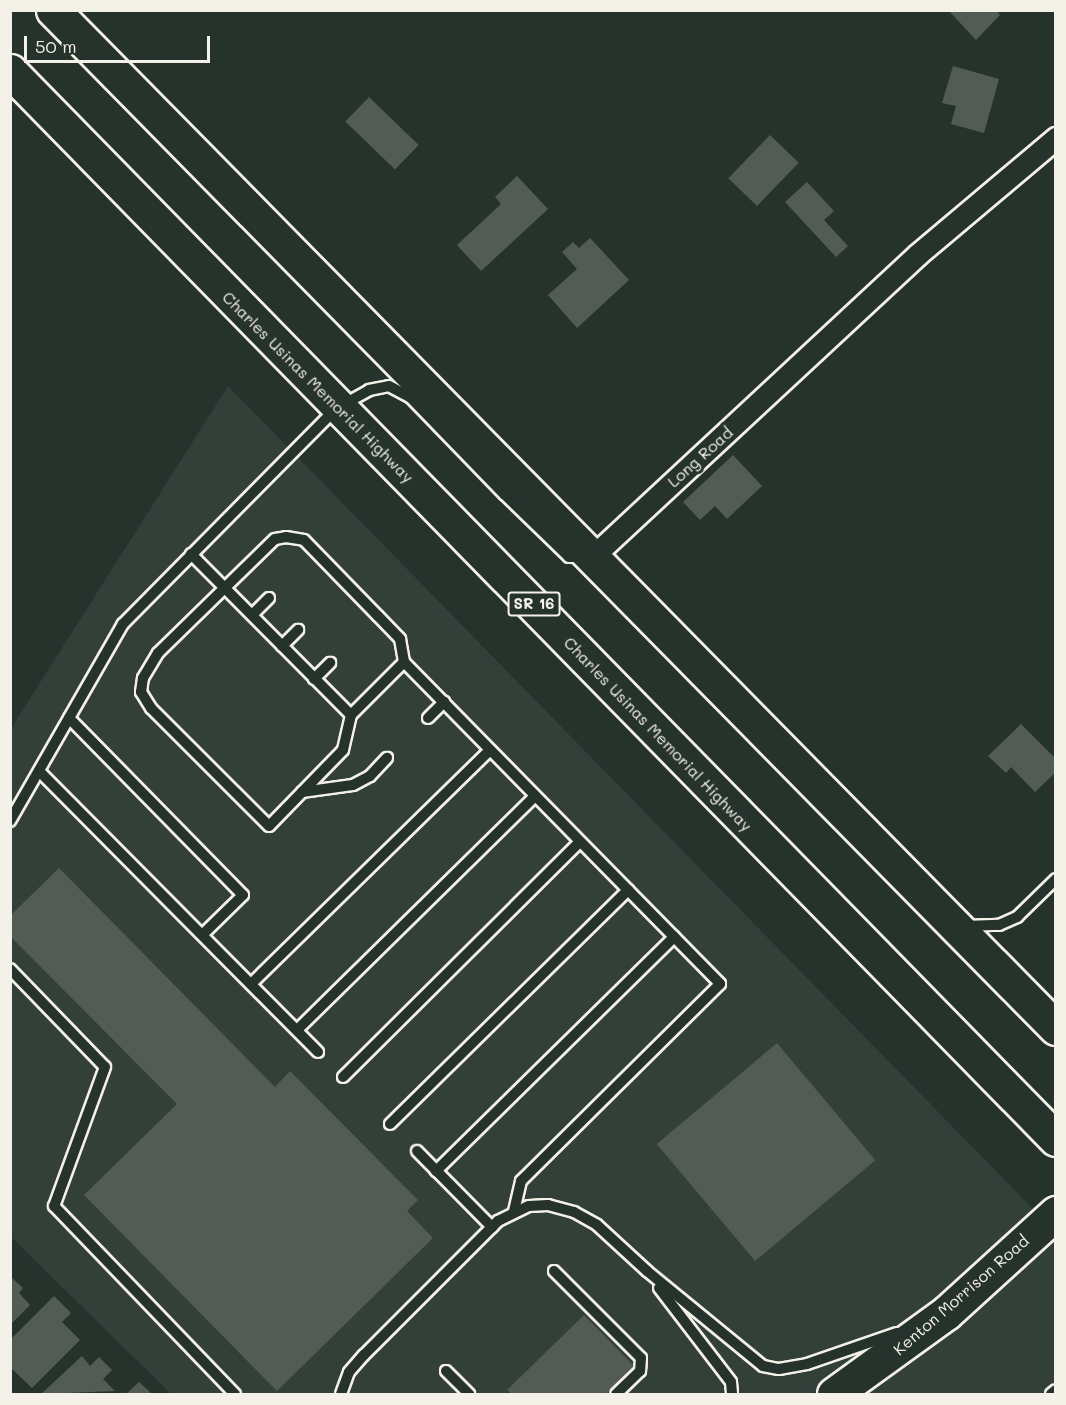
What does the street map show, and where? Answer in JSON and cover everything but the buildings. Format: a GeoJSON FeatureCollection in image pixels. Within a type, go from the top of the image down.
{"type":"FeatureCollection","features":[{"type":"Feature","properties":{"kind":"main road"},"geometry":{"type":"LineString","coordinates":[[53,10],[590,559],[1056,1028]]}},
{"type":"Feature","properties":{"kind":"main road","name":"Charles Usinas Memorial Highway"},"geometry":{"type":"LineString","coordinates":[[10,71],[337,408],[526,596],[748,829],[1056,1139]]}},
{"type":"Feature","properties":{"kind":"main road","name":"Kenton Morrison Road"},"geometry":{"type":"LineString","coordinates":[[834,1395],[936,1320],[1056,1213]]}},
{"type":"Feature","properties":{"kind":"street","name":"Long Road"},"geometry":{"type":"LineString","coordinates":[[590,559],[917,255],[1056,138]]}},
{"type":"Feature","properties":{"kind":"lane"},"geometry":{"type":"LineString","coordinates":[[10,821],[123,624],[337,408],[369,390],[389,386],[410,397],[569,557],[590,559]]}},
{"type":"Feature","properties":{"kind":"lane"},"geometry":{"type":"LineString","coordinates":[[404,662],[351,715],[343,750],[269,826],[151,708],[141,692],[143,678],[158,653],[275,539],[304,540],[400,639],[404,662],[720,984],[521,1181],[514,1211]]}},
{"type":"Feature","properties":{"kind":"lane"},"geometry":{"type":"LineString","coordinates":[[307,560],[316,552]]}},
{"type":"Feature","properties":{"kind":"lane"},"geometry":{"type":"LineString","coordinates":[[191,554],[351,715]]}},
{"type":"Feature","properties":{"kind":"lane"},"geometry":{"type":"LineString","coordinates":[[337,592],[346,583]]}},
{"type":"Feature","properties":{"kind":"lane"},"geometry":{"type":"LineString","coordinates":[[252,615],[269,598]]}},
{"type":"Feature","properties":{"kind":"lane"},"geometry":{"type":"LineString","coordinates":[[368,625],[378,616]]}},
{"type":"Feature","properties":{"kind":"lane"},"geometry":{"type":"LineString","coordinates":[[282,646],[298,630]]}},
{"type":"Feature","properties":{"kind":"lane"},"geometry":{"type":"LineString","coordinates":[[314,679],[330,663]]}},
{"type":"Feature","properties":{"kind":"lane"},"geometry":{"type":"LineString","coordinates":[[428,718],[444,702]]}},
{"type":"Feature","properties":{"kind":"lane"},"geometry":{"type":"LineString","coordinates":[[69,718],[243,895],[202,935]]}},
{"type":"Feature","properties":{"kind":"lane"},"geometry":{"type":"LineString","coordinates":[[251,984],[490,750]]}},
{"type":"Feature","properties":{"kind":"lane"},"geometry":{"type":"LineString","coordinates":[[302,792],[353,785],[370,776],[387,759]]}},
{"type":"Feature","properties":{"kind":"lane"},"geometry":{"type":"LineString","coordinates":[[39,771],[318,1052]]}},
{"type":"Feature","properties":{"kind":"lane"},"geometry":{"type":"LineString","coordinates":[[297,1030],[535,796]]}},
{"type":"Feature","properties":{"kind":"lane"},"geometry":{"type":"LineString","coordinates":[[343,1077],[580,842]]}},
{"type":"Feature","properties":{"kind":"lane"},"geometry":{"type":"LineString","coordinates":[[954,926],[999,925],[1017,917],[1056,879]]}},
{"type":"Feature","properties":{"kind":"lane"},"geometry":{"type":"LineString","coordinates":[[390,1124],[628,890]]}},
{"type":"Feature","properties":{"kind":"lane"},"geometry":{"type":"LineString","coordinates":[[436,1171],[674,937]]}},
{"type":"Feature","properties":{"kind":"lane"},"geometry":{"type":"LineString","coordinates":[[10,969],[105,1067],[54,1206],[235,1395]]}},
{"type":"Feature","properties":{"kind":"lane"},"geometry":{"type":"LineString","coordinates":[[417,1151],[492,1227]]}},
{"type":"Feature","properties":{"kind":"lane"},"geometry":{"type":"LineString","coordinates":[[341,1395],[349,1372],[364,1354],[492,1227],[514,1211],[548,1205],[574,1212],[597,1225],[647,1271],[746,1355],[763,1366],[779,1369],[807,1364],[936,1320]]}},
{"type":"Feature","properties":{"kind":"lane"},"geometry":{"type":"LineString","coordinates":[[554,1271],[641,1358],[640,1371],[616,1395]]}},
{"type":"Feature","properties":{"kind":"lane"},"geometry":{"type":"LineString","coordinates":[[647,1271],[731,1382],[732,1395]]}},
{"type":"Feature","properties":{"kind":"lane"},"geometry":{"type":"LineString","coordinates":[[446,1371],[469,1395]]}},
{"type":"Feature","properties":{"kind":"lane"},"geometry":{"type":"LineString","coordinates":[[1051,1395],[1056,1390]]}},
{"type":"Feature","properties":{"kind":"shaded area"},"geometry":{"type":"Polygon","coordinates":[[[228,386],[1037,1213],[938,1303],[867,1357],[811,1394],[171,1394],[11,1237],[10,730],[228,386]]]}},
{"type":"Feature","properties":{"kind":"shaded area"},"geometry":{"type":"Polygon","coordinates":[[[1055,1232],[1055,1394],[857,1394],[1055,1232]]]}}]}
